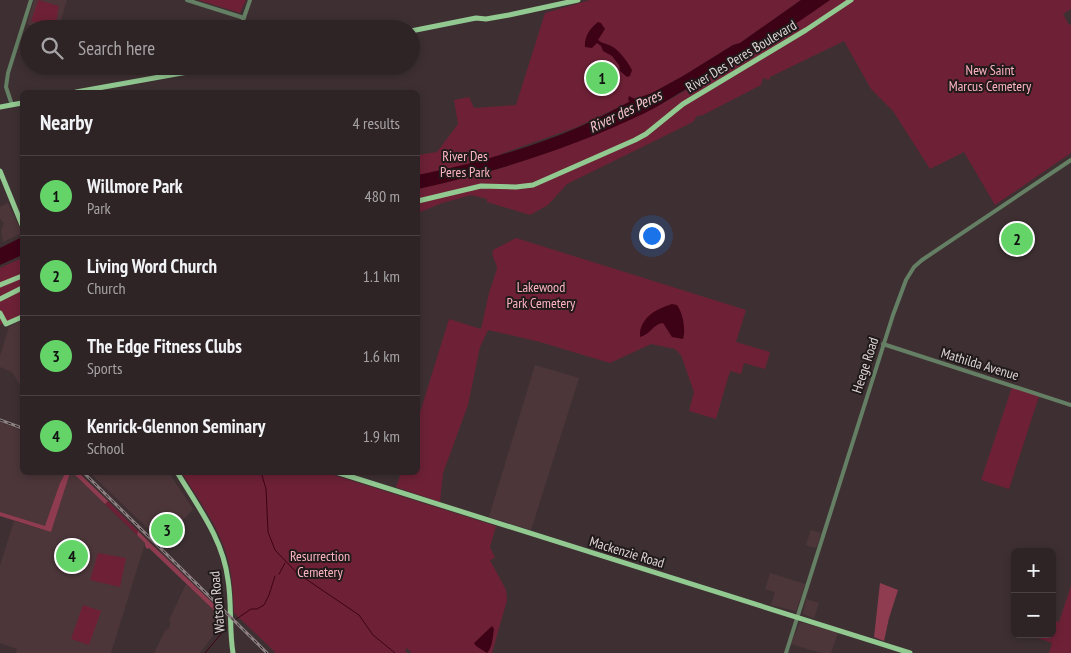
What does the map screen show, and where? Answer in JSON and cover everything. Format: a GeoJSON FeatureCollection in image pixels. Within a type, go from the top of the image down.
{"type":"FeatureCollection","features":[{"type":"Feature","properties":{"kind":"main road"},"geometry":{"type":"LineString","coordinates":[[420,29],[476,18],[486,19],[509,15],[578,0]]}},
{"type":"Feature","properties":{"kind":"main road","name":"River Des Peres Boulevard"},"geometry":{"type":"LineString","coordinates":[[420,201],[478,187],[533,185],[634,140],[649,132],[682,104],[806,30],[851,0]]}},
{"type":"Feature","properties":{"kind":"main road"},"geometry":{"type":"LineString","coordinates":[[87,90],[171,75]]}},
{"type":"Feature","properties":{"kind":"main road"},"geometry":{"type":"LineString","coordinates":[[0,108],[20,103]]}},
{"type":"Feature","properties":{"kind":"main road"},"geometry":{"type":"LineString","coordinates":[[0,171],[20,220]]}},
{"type":"Feature","properties":{"kind":"main road"},"geometry":{"type":"LineString","coordinates":[[0,284],[20,277]]}},
{"type":"Feature","properties":{"kind":"main road"},"geometry":{"type":"LineString","coordinates":[[0,298],[20,289]]}},
{"type":"Feature","properties":{"kind":"main road"},"geometry":{"type":"LineString","coordinates":[[0,314],[6,324],[20,318]]}},
{"type":"Feature","properties":{"kind":"main road","name":"Watson Road"},"geometry":{"type":"LineString","coordinates":[[179,475],[210,527],[223,555],[229,587],[232,653]]}},
{"type":"Feature","properties":{"kind":"main road","name":"Mackenzie Road"},"geometry":{"type":"LineString","coordinates":[[346,475],[910,653]]}},
{"type":"Feature","properties":{"kind":"street"},"geometry":{"type":"LineString","coordinates":[[25,20],[31,0]]}},
{"type":"Feature","properties":{"kind":"street"},"geometry":{"type":"LineString","coordinates":[[187,0],[244,18],[250,0]]}},
{"type":"Feature","properties":{"kind":"street"},"geometry":{"type":"LineString","coordinates":[[547,7],[549,0]]}},
{"type":"Feature","properties":{"kind":"street"},"geometry":{"type":"LineString","coordinates":[[12,105],[6,87],[8,73],[20,35]]}},
{"type":"Feature","properties":{"kind":"street","name":"Heege Road"},"geometry":{"type":"LineString","coordinates":[[786,653],[883,344],[901,292],[909,276],[916,265],[1071,160]]}},
{"type":"Feature","properties":{"kind":"street","name":"Mathilda Avenue"},"geometry":{"type":"LineString","coordinates":[[883,344],[1071,405]]}},
{"type":"Feature","properties":{"kind":"shaded area"},"geometry":{"type":"Polygon","coordinates":[[[34,0],[67,0],[61,20],[28,20],[34,0]]]}},
{"type":"Feature","properties":{"kind":"shaded area"},"geometry":{"type":"Polygon","coordinates":[[[8,203],[20,229],[20,234],[3,242],[1,232],[4,223],[0,219],[0,207],[8,203]]]}},
{"type":"Feature","properties":{"kind":"shaded area"},"geometry":{"type":"Polygon","coordinates":[[[20,321],[20,385],[12,372],[0,367],[0,356],[9,327],[20,321]]]}},
{"type":"Feature","properties":{"kind":"shaded area"},"geometry":{"type":"Polygon","coordinates":[[[535,365],[579,378],[531,530],[489,517],[535,365]]]}},
{"type":"Feature","properties":{"kind":"shaded area"},"geometry":{"type":"Polygon","coordinates":[[[0,422],[20,430],[20,475],[65,475],[60,483],[46,527],[0,512],[0,422]]]}},
{"type":"Feature","properties":{"kind":"shaded area"},"geometry":{"type":"Polygon","coordinates":[[[64,475],[69,475],[51,532],[0,516],[0,512],[45,526],[64,475]]]}},
{"type":"Feature","properties":{"kind":"shaded area"},"geometry":{"type":"Polygon","coordinates":[[[69,475],[75,475],[145,543],[111,653],[16,653],[17,649],[0,643],[0,566],[14,521],[51,532],[69,475]]]}},
{"type":"Feature","properties":{"kind":"shaded area"},"geometry":{"type":"Polygon","coordinates":[[[75,475],[81,475],[108,501],[105,504],[75,475]]]}},
{"type":"Feature","properties":{"kind":"shaded area"},"geometry":{"type":"Polygon","coordinates":[[[92,475],[170,475],[193,509],[163,543],[92,475]]]}},
{"type":"Feature","properties":{"kind":"shaded area"},"geometry":{"type":"Polygon","coordinates":[[[811,530],[821,533],[815,548],[806,545],[811,530]]]}},
{"type":"Feature","properties":{"kind":"shaded area"},"geometry":{"type":"Polygon","coordinates":[[[138,531],[220,610],[221,617],[149,548],[147,549],[145,543],[137,535],[138,531]]]}},
{"type":"Feature","properties":{"kind":"shaded area"},"geometry":{"type":"Polygon","coordinates":[[[770,573],[805,584],[796,611],[771,605],[775,592],[765,589],[770,573]]]}},
{"type":"Feature","properties":{"kind":"shaded area"},"geometry":{"type":"Polygon","coordinates":[[[880,583],[898,590],[884,641],[874,637],[880,583]]]}},
{"type":"Feature","properties":{"kind":"shaded area"},"geometry":{"type":"Polygon","coordinates":[[[186,584],[225,620],[200,653],[154,653],[165,631],[169,628],[171,622],[169,620],[186,584]]]}},
{"type":"Feature","properties":{"kind":"shaded area"},"geometry":{"type":"Polygon","coordinates":[[[806,599],[819,603],[814,618],[803,614],[806,599]]]}},
{"type":"Feature","properties":{"kind":"shaded area"},"geometry":{"type":"Polygon","coordinates":[[[800,622],[838,633],[831,653],[821,653],[791,644],[800,622]]]}},
{"type":"Feature","properties":{"kind":"green space"},"geometry":{"type":"Polygon","coordinates":[[[38,0],[59,6],[57,20],[31,20],[38,0]]]}},
{"type":"Feature","properties":{"kind":"green space"},"geometry":{"type":"Polygon","coordinates":[[[198,0],[246,0],[240,13],[198,0]]]}},
{"type":"Feature","properties":{"kind":"green space"},"geometry":{"type":"Polygon","coordinates":[[[590,0],[801,0],[740,43],[733,45],[652,93],[635,99],[629,97],[629,102],[577,127],[501,154],[496,170],[584,139],[660,105],[726,68],[830,0],[1071,0],[1071,9],[1063,14],[1069,25],[1071,24],[1071,153],[995,205],[964,152],[930,169],[893,111],[871,89],[844,41],[770,77],[769,80],[763,78],[761,85],[703,115],[697,116],[693,122],[567,184],[548,205],[530,215],[471,195],[442,203],[420,212],[420,155],[437,152],[458,124],[454,100],[469,97],[474,108],[516,105],[545,13],[590,0]]]}},
{"type":"Feature","properties":{"kind":"green space","name":"Lakewood Park Cemetery"},"geometry":{"type":"Polygon","coordinates":[[[516,238],[746,310],[736,342],[770,352],[765,369],[744,363],[741,374],[730,371],[716,419],[689,411],[694,392],[681,355],[675,349],[651,344],[610,363],[540,342],[488,330],[480,347],[468,405],[443,473],[440,502],[396,487],[400,475],[420,475],[420,413],[449,319],[481,329],[489,293],[497,269],[493,250],[516,238]]]}},
{"type":"Feature","properties":{"kind":"green space"},"geometry":{"type":"Polygon","coordinates":[[[20,259],[20,316],[0,325],[0,268],[20,259]]]}},
{"type":"Feature","properties":{"kind":"green space"},"geometry":{"type":"Polygon","coordinates":[[[1012,387],[1039,396],[1009,489],[981,480],[1012,387]]]}},
{"type":"Feature","properties":{"kind":"green space","name":"Resurrection Cemetery"},"geometry":{"type":"Polygon","coordinates":[[[183,475],[333,475],[496,526],[490,547],[495,558],[490,560],[506,590],[507,600],[492,653],[412,653],[407,648],[405,650],[407,653],[276,653],[234,613],[233,589],[228,560],[212,521],[183,475]]]}},
{"type":"Feature","properties":{"kind":"green space"},"geometry":{"type":"Polygon","coordinates":[[[108,501],[138,531],[137,535],[105,504],[108,501]]]}},
{"type":"Feature","properties":{"kind":"green space"},"geometry":{"type":"Polygon","coordinates":[[[98,553],[126,558],[120,587],[90,580],[98,553]]]}},
{"type":"Feature","properties":{"kind":"green space"},"geometry":{"type":"Polygon","coordinates":[[[1071,586],[1071,653],[1049,653],[1052,643],[1038,638],[1056,638],[1056,621],[1059,622],[1071,586]]]}},
{"type":"Feature","properties":{"kind":"green space"},"geometry":{"type":"Polygon","coordinates":[[[83,605],[101,611],[89,645],[71,639],[83,605]]]}},
{"type":"Feature","properties":{"kind":"water","name":"River des Peres"},"geometry":{"type":"Polygon","coordinates":[[[801,0],[830,0],[757,49],[658,106],[617,126],[562,148],[505,167],[420,189],[420,175],[520,149],[579,127],[627,103],[630,101],[628,100],[629,96],[635,99],[652,93],[733,45],[740,43],[801,0]]]}},
{"type":"Feature","properties":{"kind":"water"},"geometry":{"type":"Polygon","coordinates":[[[598,22],[605,29],[598,40],[616,49],[632,70],[630,76],[627,77],[620,71],[619,65],[612,56],[603,51],[597,43],[592,48],[585,47],[588,33],[598,22]]]}},
{"type":"Feature","properties":{"kind":"water"},"geometry":{"type":"Polygon","coordinates":[[[20,238],[20,256],[0,265],[0,248],[20,238]]]}},
{"type":"Feature","properties":{"kind":"water"},"geometry":{"type":"Polygon","coordinates":[[[672,304],[677,305],[682,317],[684,326],[683,339],[672,337],[663,323],[640,337],[640,330],[645,320],[660,309],[672,304]]]}},
{"type":"Feature","properties":{"kind":"water"},"geometry":{"type":"Polygon","coordinates":[[[492,626],[494,629],[493,639],[487,653],[474,643],[492,626]]]}},
{"type":"Feature","properties":{"kind":"waterway"},"geometry":{"type":"LineString","coordinates":[[262,475],[266,489],[268,532],[275,550],[297,573],[359,615],[373,635],[395,653]]}},
{"type":"Feature","properties":{"kind":"waterway"},"geometry":{"type":"LineString","coordinates":[[279,574],[285,563]]}},
{"type":"Feature","properties":{"kind":"waterway"},"geometry":{"type":"LineString","coordinates":[[235,620],[251,609],[257,609],[264,605],[275,576]]}},
{"type":"Feature","properties":{"kind":"waterway"},"geometry":{"type":"LineString","coordinates":[[205,653],[227,627]]}},
{"type":"Feature","properties":{"kind":"railway"},"geometry":{"type":"LineString","coordinates":[[0,420],[20,427]]}},
{"type":"Feature","properties":{"kind":"railway"},"geometry":{"type":"LineString","coordinates":[[86,475],[267,653]]}},
{"type":"Feature","properties":{"kind":"place","name":"Willmore Park"},"geometry":{"type":"Point","coordinates":[602,78]}},
{"type":"Feature","properties":{"kind":"place","name":"Living Word Church"},"geometry":{"type":"Point","coordinates":[1017,239]}},
{"type":"Feature","properties":{"kind":"place","name":"The Edge Fitness Clubs"},"geometry":{"type":"Point","coordinates":[167,530]}},
{"type":"Feature","properties":{"kind":"place","name":"Kenrick-Glennon Seminary"},"geometry":{"type":"Point","coordinates":[72,556]}},
{"type":"Feature","properties":{"kind":"park label","name":"New Saint Marcus Cemetery"},"geometry":{"type":"Point","coordinates":[990,78]}},
{"type":"Feature","properties":{"kind":"park label","name":"River Des Peres Park"},"geometry":{"type":"Point","coordinates":[465,164]}}]}
